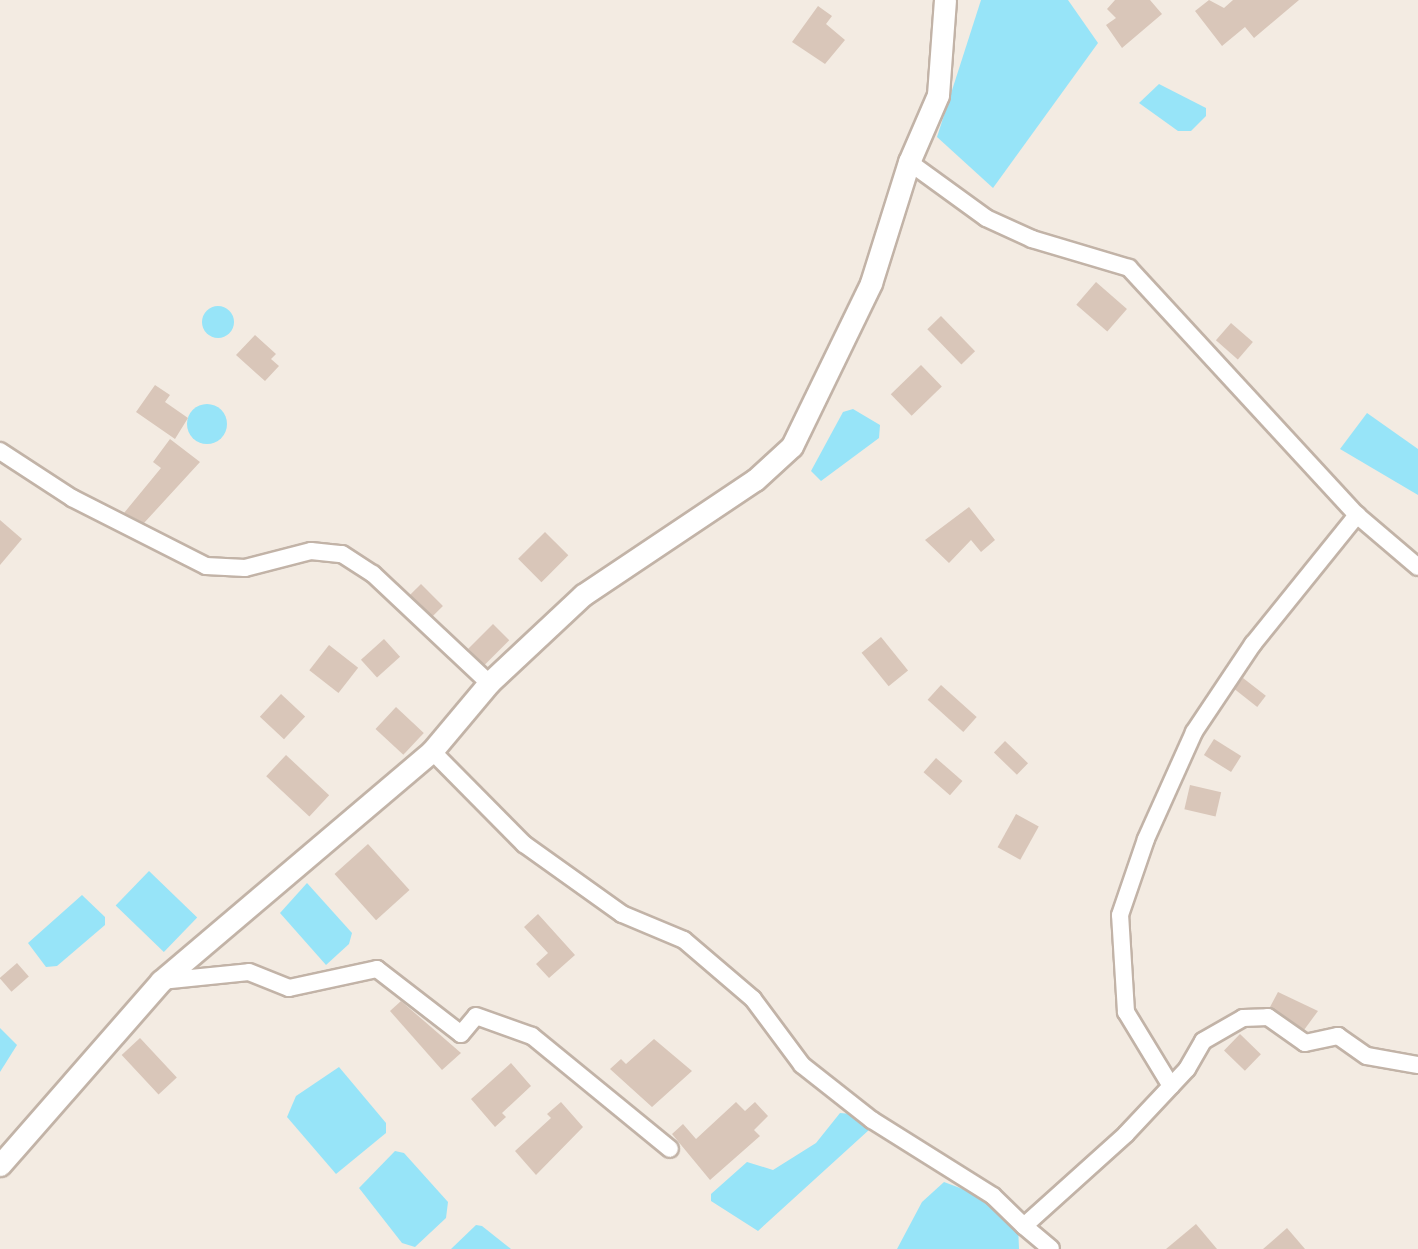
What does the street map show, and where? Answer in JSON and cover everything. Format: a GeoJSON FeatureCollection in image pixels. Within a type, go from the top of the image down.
{"type":"FeatureCollection","features":[{"type":"Feature","properties":{"kind":"street"},"geometry":{"type":"LineString","coordinates":[[0,1165],[161,981],[432,751],[489,683],[583,595],[755,480],[792,446],[871,283],[909,162],[938,95],[945,0]]}},
{"type":"Feature","properties":{"kind":"street"},"geometry":{"type":"LineString","coordinates":[[909,162],[986,218],[1032,239],[1129,268],[1357,515],[1418,567]]}},
{"type":"Feature","properties":{"kind":"street"},"geometry":{"type":"LineString","coordinates":[[0,451],[72,498],[206,566],[245,568],[311,551],[342,554],[373,574],[489,683]]}},
{"type":"Feature","properties":{"kind":"street"},"geometry":{"type":"LineString","coordinates":[[1171,1086],[1126,1012],[1120,915],[1146,839],[1194,732],[1253,644],[1357,515]]}},
{"type":"Feature","properties":{"kind":"street"},"geometry":{"type":"LineString","coordinates":[[432,751],[524,844],[622,914],[684,940],[753,999],[810,1071],[872,1120],[993,1196],[1051,1249]]}},
{"type":"Feature","properties":{"kind":"street"},"geometry":{"type":"LineString","coordinates":[[161,981],[249,972],[289,988],[377,969],[461,1034],[476,1016],[532,1036],[670,1149]]}},
{"type":"Feature","properties":{"kind":"street"},"geometry":{"type":"LineString","coordinates":[[1024,1226],[1081,1180],[1171,1086],[1203,1041],[1243,1018],[1268,1017],[1305,1043],[1338,1036],[1367,1056],[1418,1065]]}},
{"type":"Feature","properties":{"kind":"water"},"geometry":{"type":"Polygon","coordinates":[[[981,0],[1068,0],[1098,43],[993,188],[937,137],[981,0]]]}},
{"type":"Feature","properties":{"kind":"water"},"geometry":{"type":"Polygon","coordinates":[[[1159,84],[1206,108],[1206,116],[1191,131],[1178,131],[1139,103],[1159,84]]]}},
{"type":"Feature","properties":{"kind":"water"},"geometry":{"type":"Polygon","coordinates":[[[218,306],[230,310],[234,322],[230,334],[218,338],[206,334],[202,322],[206,310],[218,306]]]}},
{"type":"Feature","properties":{"kind":"water"},"geometry":{"type":"Polygon","coordinates":[[[207,404],[221,410],[227,424],[221,438],[207,444],[193,438],[187,424],[193,410],[207,404]]]}},
{"type":"Feature","properties":{"kind":"water"},"geometry":{"type":"Polygon","coordinates":[[[853,409],[880,425],[879,438],[821,481],[811,471],[843,412],[853,409]]]}},
{"type":"Feature","properties":{"kind":"water"},"geometry":{"type":"Polygon","coordinates":[[[1367,413],[1418,449],[1418,495],[1340,449],[1367,413]]]}},
{"type":"Feature","properties":{"kind":"water"},"geometry":{"type":"Polygon","coordinates":[[[149,871],[197,918],[164,952],[116,906],[149,871]]]}},
{"type":"Feature","properties":{"kind":"water"},"geometry":{"type":"Polygon","coordinates":[[[307,883],[352,933],[349,944],[326,965],[280,913],[307,883]]]}},
{"type":"Feature","properties":{"kind":"water"},"geometry":{"type":"Polygon","coordinates":[[[82,895],[105,917],[105,925],[57,966],[46,967],[28,943],[82,895]]]}},
{"type":"Feature","properties":{"kind":"water"},"geometry":{"type":"Polygon","coordinates":[[[0,1028],[17,1045],[0,1072],[0,1028]]]}},
{"type":"Feature","properties":{"kind":"water"},"geometry":{"type":"Polygon","coordinates":[[[339,1067],[386,1123],[386,1133],[336,1174],[287,1117],[296,1096],[339,1067]]]}},
{"type":"Feature","properties":{"kind":"water"},"geometry":{"type":"Polygon","coordinates":[[[840,1113],[852,1114],[870,1129],[758,1231],[711,1201],[711,1194],[747,1162],[773,1170],[816,1143],[840,1113]]]}},
{"type":"Feature","properties":{"kind":"water"},"geometry":{"type":"Polygon","coordinates":[[[395,1151],[404,1153],[448,1202],[446,1218],[415,1247],[402,1243],[359,1188],[395,1151]]]}},
{"type":"Feature","properties":{"kind":"water"},"geometry":{"type":"Polygon","coordinates":[[[944,1182],[968,1191],[1018,1225],[1019,1249],[897,1249],[922,1202],[944,1182]]]}},
{"type":"Feature","properties":{"kind":"water"},"geometry":{"type":"Polygon","coordinates":[[[476,1225],[482,1226],[511,1249],[451,1249],[476,1225]]]}},
{"type":"Feature","properties":{"kind":"building"},"geometry":{"type":"Polygon","coordinates":[[[1115,0],[1150,0],[1162,14],[1122,48],[1106,25],[1116,18],[1107,9],[1115,0]]]}},
{"type":"Feature","properties":{"kind":"building"},"geometry":{"type":"Polygon","coordinates":[[[1209,0],[1224,8],[1233,0],[1299,0],[1254,38],[1245,27],[1222,46],[1195,11],[1209,0]]]}},
{"type":"Feature","properties":{"kind":"building"},"geometry":{"type":"Polygon","coordinates":[[[818,6],[832,16],[826,24],[845,40],[825,64],[792,42],[818,6]]]}},
{"type":"Feature","properties":{"kind":"building"},"geometry":{"type":"Polygon","coordinates":[[[1096,282],[1127,309],[1107,332],[1076,305],[1096,282]]]}},
{"type":"Feature","properties":{"kind":"building"},"geometry":{"type":"Polygon","coordinates":[[[941,316],[975,351],[961,364],[927,329],[941,316]]]}},
{"type":"Feature","properties":{"kind":"building"},"geometry":{"type":"Polygon","coordinates":[[[1231,323],[1253,342],[1238,359],[1216,340],[1231,323]]]}},
{"type":"Feature","properties":{"kind":"building"},"geometry":{"type":"Polygon","coordinates":[[[255,335],[276,354],[271,359],[279,366],[265,381],[236,355],[255,335]]]}},
{"type":"Feature","properties":{"kind":"building"},"geometry":{"type":"Polygon","coordinates":[[[921,365],[942,387],[912,416],[891,394],[921,365]]]}},
{"type":"Feature","properties":{"kind":"building"},"geometry":{"type":"Polygon","coordinates":[[[155,385],[170,395],[165,402],[188,418],[175,439],[136,412],[155,385]]]}},
{"type":"Feature","properties":{"kind":"building"},"geometry":{"type":"Polygon","coordinates":[[[170,439],[200,462],[144,523],[124,513],[161,468],[153,462],[170,439]]]}},
{"type":"Feature","properties":{"kind":"building"},"geometry":{"type":"Polygon","coordinates":[[[969,507],[995,540],[981,552],[971,540],[949,563],[925,540],[969,507]]]}},
{"type":"Feature","properties":{"kind":"building"},"geometry":{"type":"Polygon","coordinates":[[[0,520],[22,539],[0,565],[0,520]]]}},
{"type":"Feature","properties":{"kind":"building"},"geometry":{"type":"Polygon","coordinates":[[[545,532],[568,555],[541,582],[518,559],[545,532]]]}},
{"type":"Feature","properties":{"kind":"building"},"geometry":{"type":"Polygon","coordinates":[[[421,584],[443,606],[432,617],[410,595],[421,584]]]}},
{"type":"Feature","properties":{"kind":"building"},"geometry":{"type":"Polygon","coordinates":[[[493,624],[509,640],[485,665],[468,649],[493,624]]]}},
{"type":"Feature","properties":{"kind":"building"},"geometry":{"type":"Polygon","coordinates":[[[881,637],[908,670],[889,686],[862,653],[881,637]]]}},
{"type":"Feature","properties":{"kind":"building"},"geometry":{"type":"Polygon","coordinates":[[[384,639],[400,657],[377,678],[361,660],[384,639]]]}},
{"type":"Feature","properties":{"kind":"building"},"geometry":{"type":"Polygon","coordinates":[[[329,645],[358,668],[338,693],[309,670],[329,645]]]}},
{"type":"Feature","properties":{"kind":"building"},"geometry":{"type":"Polygon","coordinates":[[[1243,678],[1266,696],[1257,707],[1234,689],[1243,678]]]}},
{"type":"Feature","properties":{"kind":"building"},"geometry":{"type":"Polygon","coordinates":[[[941,685],[977,717],[963,732],[928,700],[941,685]]]}},
{"type":"Feature","properties":{"kind":"building"},"geometry":{"type":"Polygon","coordinates":[[[281,694],[305,717],[284,739],[260,717],[281,694]]]}},
{"type":"Feature","properties":{"kind":"building"},"geometry":{"type":"Polygon","coordinates":[[[396,707],[424,733],[403,755],[376,729],[396,707]]]}},
{"type":"Feature","properties":{"kind":"building"},"geometry":{"type":"Polygon","coordinates":[[[1214,739],[1241,756],[1231,772],[1204,755],[1214,739]]]}},
{"type":"Feature","properties":{"kind":"building"},"geometry":{"type":"Polygon","coordinates":[[[1005,741],[1028,763],[1017,775],[994,753],[1005,741]]]}},
{"type":"Feature","properties":{"kind":"building"},"geometry":{"type":"Polygon","coordinates":[[[286,755],[329,795],[309,816],[266,776],[286,755]]]}},
{"type":"Feature","properties":{"kind":"building"},"geometry":{"type":"Polygon","coordinates":[[[936,758],[962,781],[950,795],[924,772],[936,758]]]}},
{"type":"Feature","properties":{"kind":"building"},"geometry":{"type":"Polygon","coordinates":[[[1190,785],[1221,792],[1216,817],[1184,809],[1190,785]]]}},
{"type":"Feature","properties":{"kind":"building"},"geometry":{"type":"Polygon","coordinates":[[[1016,814],[1039,827],[1020,860],[998,847],[1016,814]]]}},
{"type":"Feature","properties":{"kind":"building"},"geometry":{"type":"Polygon","coordinates":[[[368,844],[409,890],[376,920],[335,874],[368,844]]]}},
{"type":"Feature","properties":{"kind":"building"},"geometry":{"type":"Polygon","coordinates":[[[538,914],[575,955],[549,978],[536,964],[548,953],[524,927],[538,914]]]}},
{"type":"Feature","properties":{"kind":"building"},"geometry":{"type":"Polygon","coordinates":[[[17,963],[29,977],[11,992],[0,978],[17,963]]]}},
{"type":"Feature","properties":{"kind":"building"},"geometry":{"type":"Polygon","coordinates":[[[1278,992],[1318,1011],[1304,1030],[1270,1007],[1278,992]]]}},
{"type":"Feature","properties":{"kind":"building"},"geometry":{"type":"Polygon","coordinates":[[[401,1001],[461,1053],[442,1070],[390,1011],[401,1001]]]}},
{"type":"Feature","properties":{"kind":"building"},"geometry":{"type":"Polygon","coordinates":[[[1240,1034],[1261,1054],[1245,1071],[1224,1051],[1240,1034]]]}},
{"type":"Feature","properties":{"kind":"building"},"geometry":{"type":"Polygon","coordinates":[[[140,1038],[177,1077],[159,1095],[122,1055],[140,1038]]]}},
{"type":"Feature","properties":{"kind":"building"},"geometry":{"type":"Polygon","coordinates":[[[654,1039],[692,1071],[652,1107],[610,1069],[621,1059],[626,1064],[654,1039]]]}},
{"type":"Feature","properties":{"kind":"building"},"geometry":{"type":"Polygon","coordinates":[[[511,1063],[531,1086],[502,1113],[506,1117],[495,1127],[471,1099],[511,1063]]]}},
{"type":"Feature","properties":{"kind":"building"},"geometry":{"type":"Polygon","coordinates":[[[561,1102],[583,1127],[536,1175],[515,1151],[551,1118],[547,1114],[561,1102]]]}},
{"type":"Feature","properties":{"kind":"building"},"geometry":{"type":"Polygon","coordinates":[[[736,1102],[745,1111],[755,1102],[768,1116],[754,1130],[760,1136],[710,1180],[672,1134],[683,1124],[696,1139],[736,1102]]]}},
{"type":"Feature","properties":{"kind":"building"},"geometry":{"type":"Polygon","coordinates":[[[1196,1224],[1217,1249],[1166,1249],[1196,1224]]]}},
{"type":"Feature","properties":{"kind":"building"},"geometry":{"type":"Polygon","coordinates":[[[1287,1228],[1305,1249],[1263,1249],[1287,1228]]]}}]}
